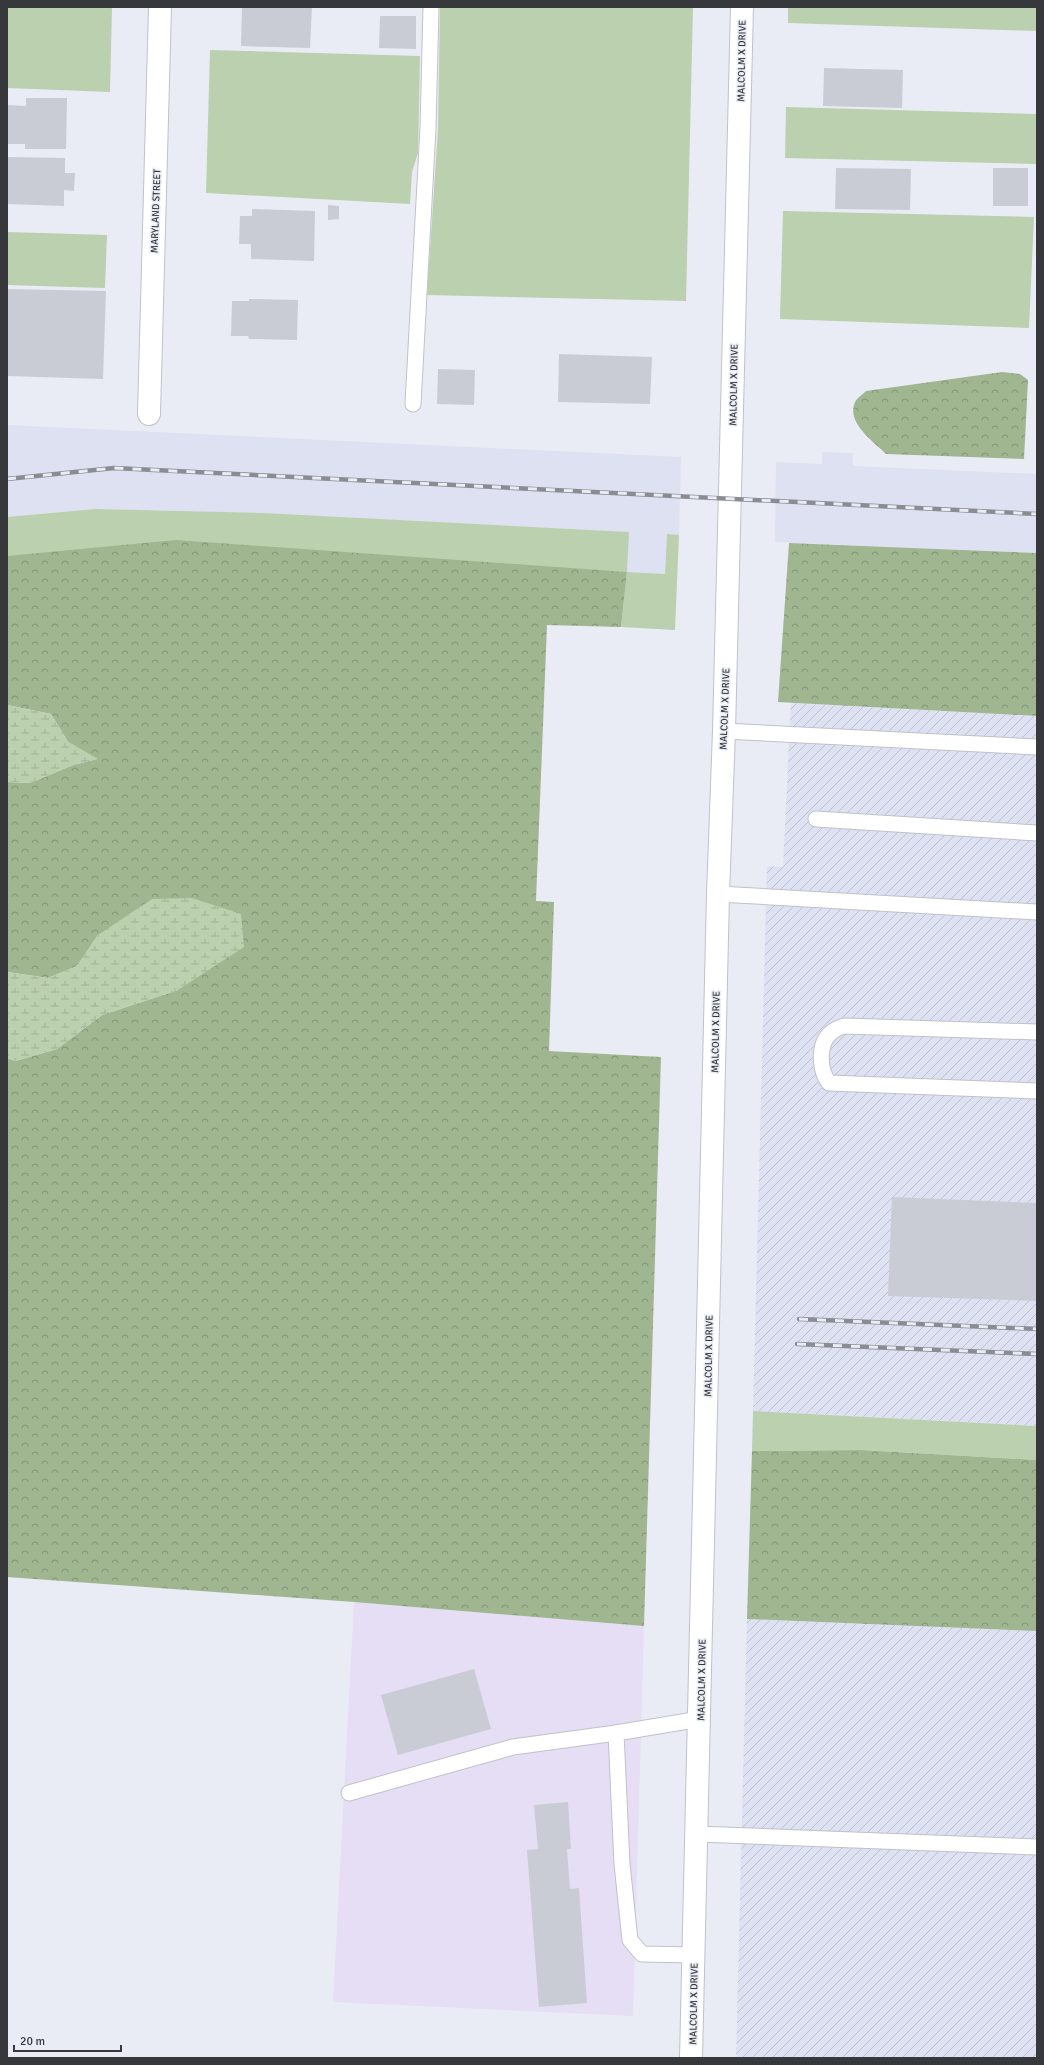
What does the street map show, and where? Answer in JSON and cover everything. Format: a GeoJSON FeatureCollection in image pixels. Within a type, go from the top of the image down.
{"type":"FeatureCollection","features":[{"type":"Feature","properties":{"kind":"street","name":"MARYLAND STREET"},"geometry":{"type":"LineString","coordinates":[[149,414],[160,7]]}},
{"type":"Feature","properties":{"kind":"street","name":"MALCOLM X DRIVE"},"geometry":{"type":"LineString","coordinates":[[691,2058],[718,894],[724,731],[742,7]]}},
{"type":"Feature","properties":{"kind":"lane"},"geometry":{"type":"LineString","coordinates":[[413,404],[428,128],[431,7]]}},
{"type":"Feature","properties":{"kind":"lane"},"geometry":{"type":"LineString","coordinates":[[724,731],[1037,747]]}},
{"type":"Feature","properties":{"kind":"lane"},"geometry":{"type":"LineString","coordinates":[[816,819],[1037,833]]}},
{"type":"Feature","properties":{"kind":"lane"},"geometry":{"type":"LineString","coordinates":[[718,894],[1037,912]]}},
{"type":"Feature","properties":{"kind":"lane"},"geometry":{"type":"LineString","coordinates":[[1037,1032],[844,1026],[832,1031],[825,1041],[821,1067],[824,1077],[829,1083],[1037,1091]]}},
{"type":"Feature","properties":{"kind":"lane"},"geometry":{"type":"LineString","coordinates":[[349,1793],[513,1747],[616,1733],[700,1719]]}},
{"type":"Feature","properties":{"kind":"lane"},"geometry":{"type":"LineString","coordinates":[[616,1733],[622,1864],[630,1940],[642,1954],[694,1954]]}},
{"type":"Feature","properties":{"kind":"lane"},"geometry":{"type":"LineString","coordinates":[[697,1834],[1037,1846]]}},
{"type":"Feature","properties":{"kind":"shaded area"},"geometry":{"type":"Polygon","coordinates":[[[7,425],[681,457],[679,535],[667,534],[665,574],[627,572],[628,532],[264,513],[95,509],[7,517],[7,425]]]}},
{"type":"Feature","properties":{"kind":"shaded area"},"geometry":{"type":"Polygon","coordinates":[[[822,452],[853,453],[853,466],[1037,474],[1037,553],[775,542],[776,462],[822,464],[822,452]]]}},
{"type":"Feature","properties":{"kind":"shaded area"},"geometry":{"type":"Polygon","coordinates":[[[791,703],[1037,716],[1037,1426],[753,1411],[767,866],[783,867],[791,703]]]}},
{"type":"Feature","properties":{"kind":"shaded area"},"geometry":{"type":"Polygon","coordinates":[[[354,1602],[644,1626],[633,2016],[333,2002],[354,1602]]]}},
{"type":"Feature","properties":{"kind":"shaded area"},"geometry":{"type":"Polygon","coordinates":[[[747,1619],[1037,1631],[1037,2058],[736,2058],[747,1619]]]}},
{"type":"Feature","properties":{"kind":"green space"},"geometry":{"type":"Polygon","coordinates":[[[7,7],[112,7],[110,92],[7,88],[7,7]]]}},
{"type":"Feature","properties":{"kind":"green space"},"geometry":{"type":"Polygon","coordinates":[[[440,7],[693,7],[686,301],[427,295],[438,129],[440,7]]]}},
{"type":"Feature","properties":{"kind":"green space"},"geometry":{"type":"Polygon","coordinates":[[[788,7],[1037,7],[1037,31],[788,23],[788,7]]]}},
{"type":"Feature","properties":{"kind":"green space"},"geometry":{"type":"Polygon","coordinates":[[[210,50],[420,56],[418,153],[412,172],[410,204],[206,193],[210,50]]]}},
{"type":"Feature","properties":{"kind":"green space"},"geometry":{"type":"Polygon","coordinates":[[[786,107],[1037,114],[1037,164],[785,158],[786,107]]]}},
{"type":"Feature","properties":{"kind":"green space"},"geometry":{"type":"Polygon","coordinates":[[[783,211],[1034,217],[1029,328],[780,319],[783,211]]]}},
{"type":"Feature","properties":{"kind":"green space"},"geometry":{"type":"Polygon","coordinates":[[[7,232],[107,235],[105,288],[7,285],[7,232]]]}},
{"type":"Feature","properties":{"kind":"green space"},"geometry":{"type":"Polygon","coordinates":[[[1002,372],[1020,374],[1028,380],[1024,459],[886,454],[862,431],[854,417],[853,410],[855,402],[866,391],[1002,372]]]}},
{"type":"Feature","properties":{"kind":"green space"},"geometry":{"type":"Polygon","coordinates":[[[95,509],[264,513],[629,532],[627,572],[7,556],[7,517],[95,509]]]}},
{"type":"Feature","properties":{"kind":"green space"},"geometry":{"type":"Polygon","coordinates":[[[667,534],[679,535],[675,630],[621,627],[627,572],[665,574],[667,534]]]}},
{"type":"Feature","properties":{"kind":"green space"},"geometry":{"type":"Polygon","coordinates":[[[176,540],[627,572],[621,627],[547,625],[536,901],[554,902],[549,1051],[661,1057],[644,1626],[354,1602],[7,1577],[7,1058],[15,1061],[57,1049],[102,1015],[178,990],[98,935],[77,966],[48,978],[7,972],[7,782],[30,783],[73,765],[97,759],[68,742],[51,714],[7,705],[7,556],[176,540]]]}},
{"type":"Feature","properties":{"kind":"green space"},"geometry":{"type":"Polygon","coordinates":[[[789,543],[1037,553],[1037,716],[778,702],[789,543]]]}},
{"type":"Feature","properties":{"kind":"green space"},"geometry":{"type":"Polygon","coordinates":[[[7,705],[51,714],[68,742],[98,759],[73,765],[30,783],[7,782],[7,705]]]}},
{"type":"Feature","properties":{"kind":"green space"},"geometry":{"type":"Polygon","coordinates":[[[192,898],[241,914],[244,947],[178,990],[102,1015],[57,1049],[15,1061],[7,1058],[7,972],[48,978],[77,966],[98,935],[152,899],[192,898]]]}},
{"type":"Feature","properties":{"kind":"green space"},"geometry":{"type":"Polygon","coordinates":[[[753,1411],[1037,1426],[1037,1460],[861,1450],[752,1451],[753,1411]]]}},
{"type":"Feature","properties":{"kind":"green space"},"geometry":{"type":"Polygon","coordinates":[[[861,1450],[1037,1460],[1037,1631],[747,1619],[752,1451],[861,1450]]]}},
{"type":"Feature","properties":{"kind":"building"},"geometry":{"type":"Polygon","coordinates":[[[242,7],[312,7],[310,48],[241,46],[242,7]]]}},
{"type":"Feature","properties":{"kind":"building"},"geometry":{"type":"Polygon","coordinates":[[[380,16],[416,16],[416,49],[379,48],[380,16]]]}},
{"type":"Feature","properties":{"kind":"building"},"geometry":{"type":"Polygon","coordinates":[[[824,68],[903,70],[902,108],[823,106],[824,68]]]}},
{"type":"Feature","properties":{"kind":"building"},"geometry":{"type":"Polygon","coordinates":[[[26,98],[67,98],[66,149],[25,149],[25,144],[7,144],[7,105],[26,106],[26,98]]]}},
{"type":"Feature","properties":{"kind":"building"},"geometry":{"type":"Polygon","coordinates":[[[7,157],[65,158],[65,173],[75,173],[74,191],[64,190],[64,206],[7,204],[7,157]]]}},
{"type":"Feature","properties":{"kind":"building"},"geometry":{"type":"Polygon","coordinates":[[[836,168],[911,169],[910,210],[835,209],[836,168]]]}},
{"type":"Feature","properties":{"kind":"building"},"geometry":{"type":"Polygon","coordinates":[[[993,168],[1028,168],[1028,206],[993,206],[993,168]]]}},
{"type":"Feature","properties":{"kind":"building"},"geometry":{"type":"Polygon","coordinates":[[[328,205],[339,206],[339,219],[328,220],[328,205]]]}},
{"type":"Feature","properties":{"kind":"building"},"geometry":{"type":"Polygon","coordinates":[[[252,209],[315,211],[314,261],[251,259],[251,244],[239,244],[240,216],[252,216],[252,209]]]}},
{"type":"Feature","properties":{"kind":"building"},"geometry":{"type":"Polygon","coordinates":[[[7,289],[106,291],[103,379],[7,376],[7,289]]]}},
{"type":"Feature","properties":{"kind":"building"},"geometry":{"type":"Polygon","coordinates":[[[249,299],[298,300],[297,340],[249,339],[248,336],[231,336],[232,301],[249,301],[249,299]]]}},
{"type":"Feature","properties":{"kind":"building"},"geometry":{"type":"Polygon","coordinates":[[[559,354],[652,357],[650,404],[558,402],[559,354]]]}},
{"type":"Feature","properties":{"kind":"building"},"geometry":{"type":"Polygon","coordinates":[[[438,369],[475,370],[474,405],[437,404],[438,369]]]}},
{"type":"Feature","properties":{"kind":"building"},"geometry":{"type":"Polygon","coordinates":[[[892,1197],[1037,1203],[1037,1301],[888,1296],[892,1197]]]}},
{"type":"Feature","properties":{"kind":"building"},"geometry":{"type":"Polygon","coordinates":[[[474,1669],[491,1729],[398,1755],[381,1695],[474,1669]]]}},
{"type":"Feature","properties":{"kind":"building"},"geometry":{"type":"Polygon","coordinates":[[[568,1802],[571,1849],[567,1849],[570,1889],[579,1888],[587,2003],[539,2007],[527,1850],[538,1849],[534,1805],[568,1802]]]}},
{"type":"Feature","properties":{"kind":"railway"},"geometry":{"type":"LineString","coordinates":[[7,479],[114,468],[1037,514]]}},
{"type":"Feature","properties":{"kind":"railway"},"geometry":{"type":"LineString","coordinates":[[799,1319],[1037,1329]]}},
{"type":"Feature","properties":{"kind":"railway"},"geometry":{"type":"LineString","coordinates":[[797,1344],[1037,1354]]}}]}
